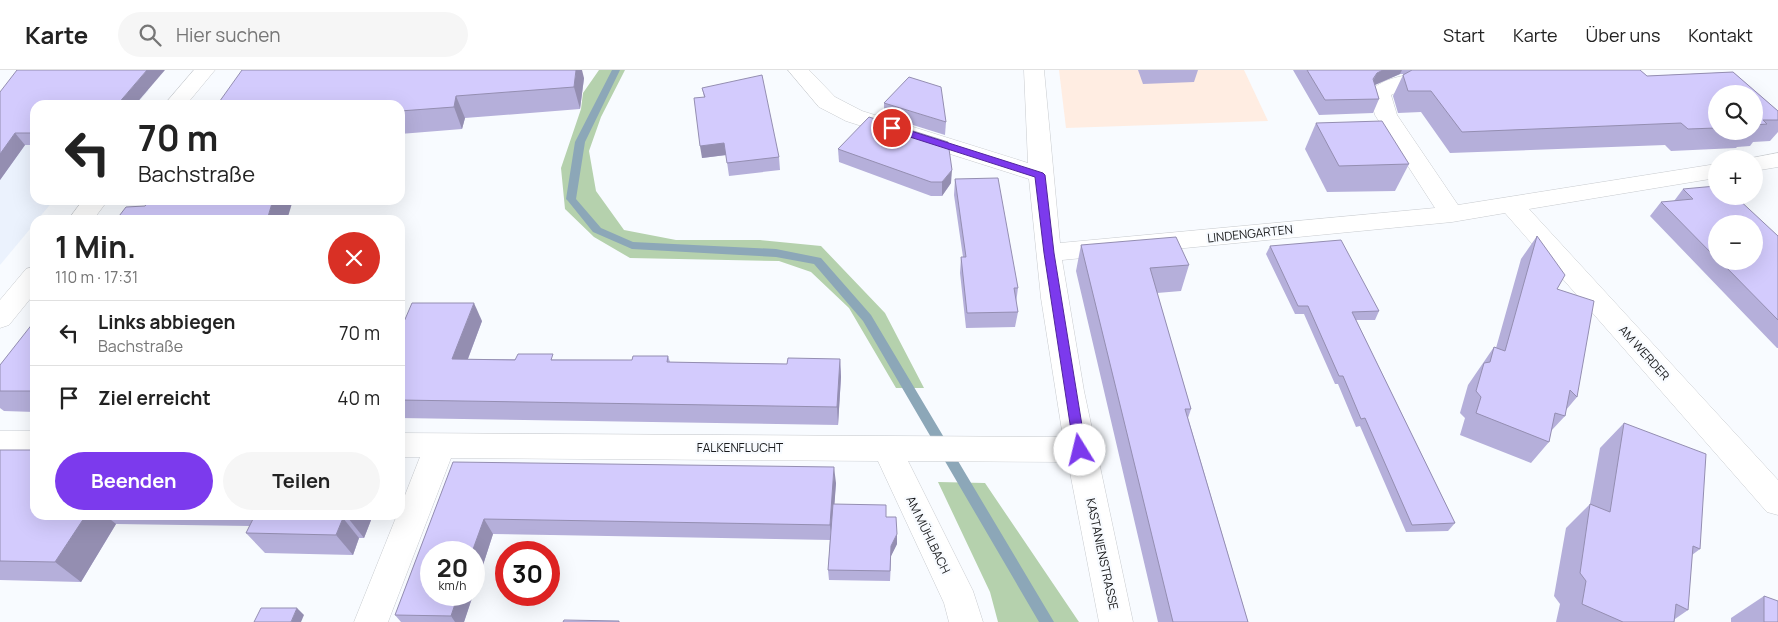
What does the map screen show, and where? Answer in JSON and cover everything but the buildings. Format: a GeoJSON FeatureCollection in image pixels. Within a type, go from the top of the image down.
{"type":"FeatureCollection","features":[{"type":"Feature","properties":{"kind":"street"},"geometry":{"type":"LineString","coordinates":[[179,100],[205,70]]}},
{"type":"Feature","properties":{"kind":"street"},"geometry":{"type":"LineString","coordinates":[[798,70],[827,102],[854,116],[1040,175]]}},
{"type":"Feature","properties":{"kind":"street","name":"KASTANIENSTRASSE"},"geometry":{"type":"LineString","coordinates":[[1034,70],[1040,175],[1049,253],[1080,450],[1116,622]]}},
{"type":"Feature","properties":{"kind":"street"},"geometry":{"type":"LineString","coordinates":[[1452,79],[1420,75],[1400,82],[1380,93],[1386,115],[1452,214]]}},
{"type":"Feature","properties":{"kind":"street"},"geometry":{"type":"LineString","coordinates":[[1763,162],[1778,160]]}},
{"type":"Feature","properties":{"kind":"street","name":"LINDENGARTEN"},"geometry":{"type":"LineString","coordinates":[[1049,253],[1452,214],[1708,172]]}},
{"type":"Feature","properties":{"kind":"street"},"geometry":{"type":"LineString","coordinates":[[84,215],[92,205]]}},
{"type":"Feature","properties":{"kind":"street","name":"AM WERDER"},"geometry":{"type":"LineString","coordinates":[[1511,205],[1778,502]]}},
{"type":"Feature","properties":{"kind":"street"},"geometry":{"type":"LineString","coordinates":[[0,318],[30,281]]}},
{"type":"Feature","properties":{"kind":"street"},"geometry":{"type":"LineString","coordinates":[[0,442],[30,443]]}},
{"type":"Feature","properties":{"kind":"street","name":"FALKENFLUCHT"},"geometry":{"type":"LineString","coordinates":[[405,445],[1080,450]]}},
{"type":"Feature","properties":{"kind":"street"},"geometry":{"type":"LineString","coordinates":[[371,622],[440,446]]}},
{"type":"Feature","properties":{"kind":"street","name":"AM MÜHLBACH"},"geometry":{"type":"LineString","coordinates":[[900,449],[961,602],[966,622]]}},
{"type":"Feature","properties":{"kind":"shaded area"},"geometry":{"type":"Polygon","coordinates":[[[1059,70],[1244,70],[1268,121],[1066,128],[1059,70]]]}},
{"type":"Feature","properties":{"kind":"shaded area"},"geometry":{"type":"Polygon","coordinates":[[[149,90],[140,100],[30,100],[30,205],[50,205],[41,215],[30,215],[30,229],[0,265],[0,116],[45,91],[149,90]]]}},
{"type":"Feature","properties":{"kind":"green space"},"geometry":{"type":"Polygon","coordinates":[[[599,70],[625,70],[601,117],[589,151],[596,191],[624,230],[676,240],[760,240],[821,246],[885,313],[924,388],[896,388],[849,308],[811,272],[779,261],[630,258],[594,237],[565,209],[561,168],[581,109],[583,93],[599,70]]]}},
{"type":"Feature","properties":{"kind":"green space"},"geometry":{"type":"Polygon","coordinates":[[[938,482],[985,483],[1079,622],[998,622],[990,592],[938,482]]]}},
{"type":"Feature","properties":{"kind":"waterway"},"geometry":{"type":"LineString","coordinates":[[616,70],[580,142],[571,199],[597,230],[632,245],[776,253],[817,261],[867,318],[1047,622]]}},
{"type":"Feature","properties":{"kind":"route"},"geometry":{"type":"LineString","coordinates":[[892,128],[1040,175],[1049,253],[1080,450]]}}]}
